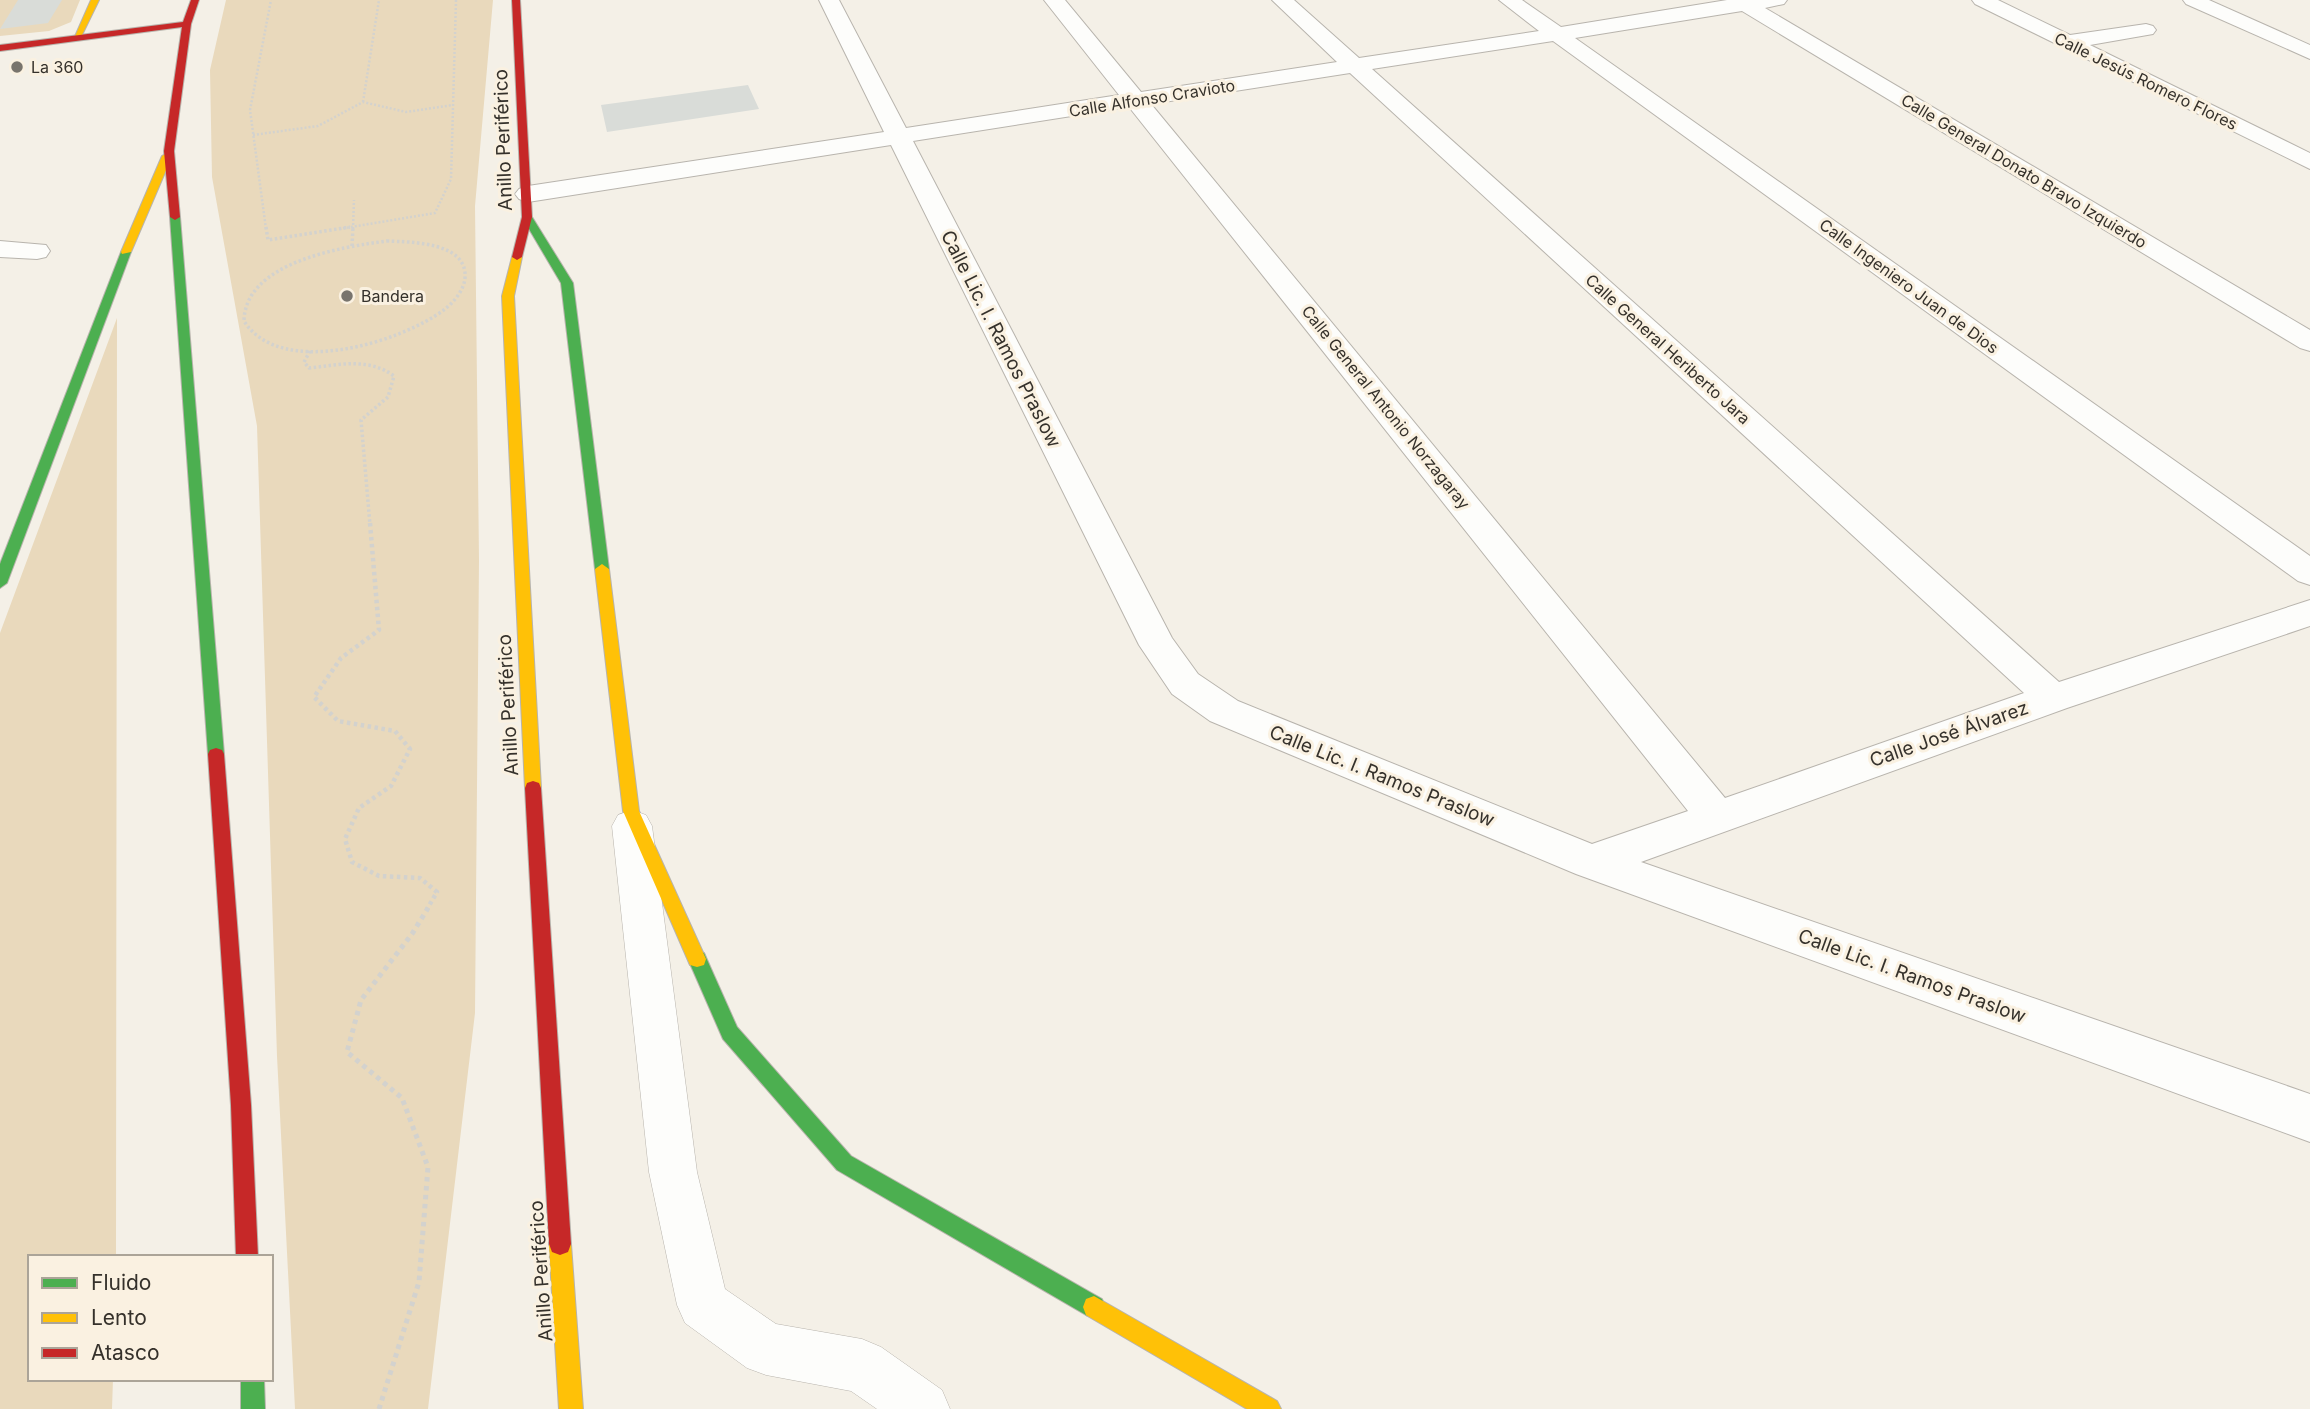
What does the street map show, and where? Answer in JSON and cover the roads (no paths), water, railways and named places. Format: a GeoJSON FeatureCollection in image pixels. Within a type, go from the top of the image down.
{"type":"FeatureCollection","features":[{"type":"Feature","properties":{"kind":"main road"},"geometry":{"type":"LineString","coordinates":[[76,39],[95,0]]}},
{"type":"Feature","properties":{"kind":"main road"},"geometry":{"type":"LineString","coordinates":[[195,0],[187,24],[169,151],[182,290],[241,1105],[247,1255]]}},
{"type":"Feature","properties":{"kind":"main road","name":"Anillo Periférico"},"geometry":{"type":"LineString","coordinates":[[516,0],[528,206],[508,296],[544,1000],[571,1409]]}},
{"type":"Feature","properties":{"kind":"main road"},"geometry":{"type":"LineString","coordinates":[[0,48],[187,24]]}},
{"type":"Feature","properties":{"kind":"main road"},"geometry":{"type":"LineString","coordinates":[[0,583],[114,280],[169,151]]}},
{"type":"Feature","properties":{"kind":"main road"},"geometry":{"type":"LineString","coordinates":[[528,206],[567,283],[631,811],[730,1033],[844,1163],[1269,1409]]}},
{"type":"Feature","properties":{"kind":"main road"},"geometry":{"type":"LineString","coordinates":[[252,1381],[253,1409]]}},
{"type":"Feature","properties":{"kind":"street","name":"Calle Lic. I. Ramos Praslow"},"geometry":{"type":"LineString","coordinates":[[829,0],[1157,645],[1185,684],[1224,711],[1591,862],[2310,1118]]}},
{"type":"Feature","properties":{"kind":"street","name":"Calle General Antonio Norzagaray"},"geometry":{"type":"LineString","coordinates":[[1054,0],[1716,816]]}},
{"type":"Feature","properties":{"kind":"street","name":"Calle General Heriberto Jara"},"geometry":{"type":"LineString","coordinates":[[1282,0],[2053,698]]}},
{"type":"Feature","properties":{"kind":"street","name":"Calle Ingeniero Juan de Dios"},"geometry":{"type":"LineString","coordinates":[[1509,0],[2310,573]]}},
{"type":"Feature","properties":{"kind":"street","name":"Calle Alfonso Cravioto"},"geometry":{"type":"LineString","coordinates":[[528,206],[898,138],[1557,34],[1741,2],[1777,0]]}},
{"type":"Feature","properties":{"kind":"street","name":"Calle Jesús Romero Flores"},"geometry":{"type":"LineString","coordinates":[[1982,0],[2310,162]]}},
{"type":"Feature","properties":{"kind":"street"},"geometry":{"type":"LineString","coordinates":[[2193,0],[2310,53]]}},
{"type":"Feature","properties":{"kind":"street","name":"Calle General Donato Bravo Izquierdo"},"geometry":{"type":"LineString","coordinates":[[1741,2],[2310,342]]}},
{"type":"Feature","properties":{"kind":"street"},"geometry":{"type":"LineString","coordinates":[[2068,42],[2146,30]]}},
{"type":"Feature","properties":{"kind":"street"},"geometry":{"type":"LineString","coordinates":[[2283,148],[2310,142]]}},
{"type":"Feature","properties":{"kind":"street"},"geometry":{"type":"LineString","coordinates":[[0,248],[37,251]]}},
{"type":"Feature","properties":{"kind":"street","name":"Calle José Álvarez"},"geometry":{"type":"LineString","coordinates":[[1591,862],[2053,698],[2310,613]]}},
{"type":"Feature","properties":{"kind":"lane"},"geometry":{"type":"LineString","coordinates":[[631,811],[673,1172],[702,1305],[766,1349],[862,1366],[923,1409]]}},
{"type":"Feature","properties":{"kind":"place","name":"La 360"},"geometry":{"type":"Point","coordinates":[17,67]}},
{"type":"Feature","properties":{"kind":"place","name":"Bandera"},"geometry":{"type":"Point","coordinates":[347,296]}}]}
